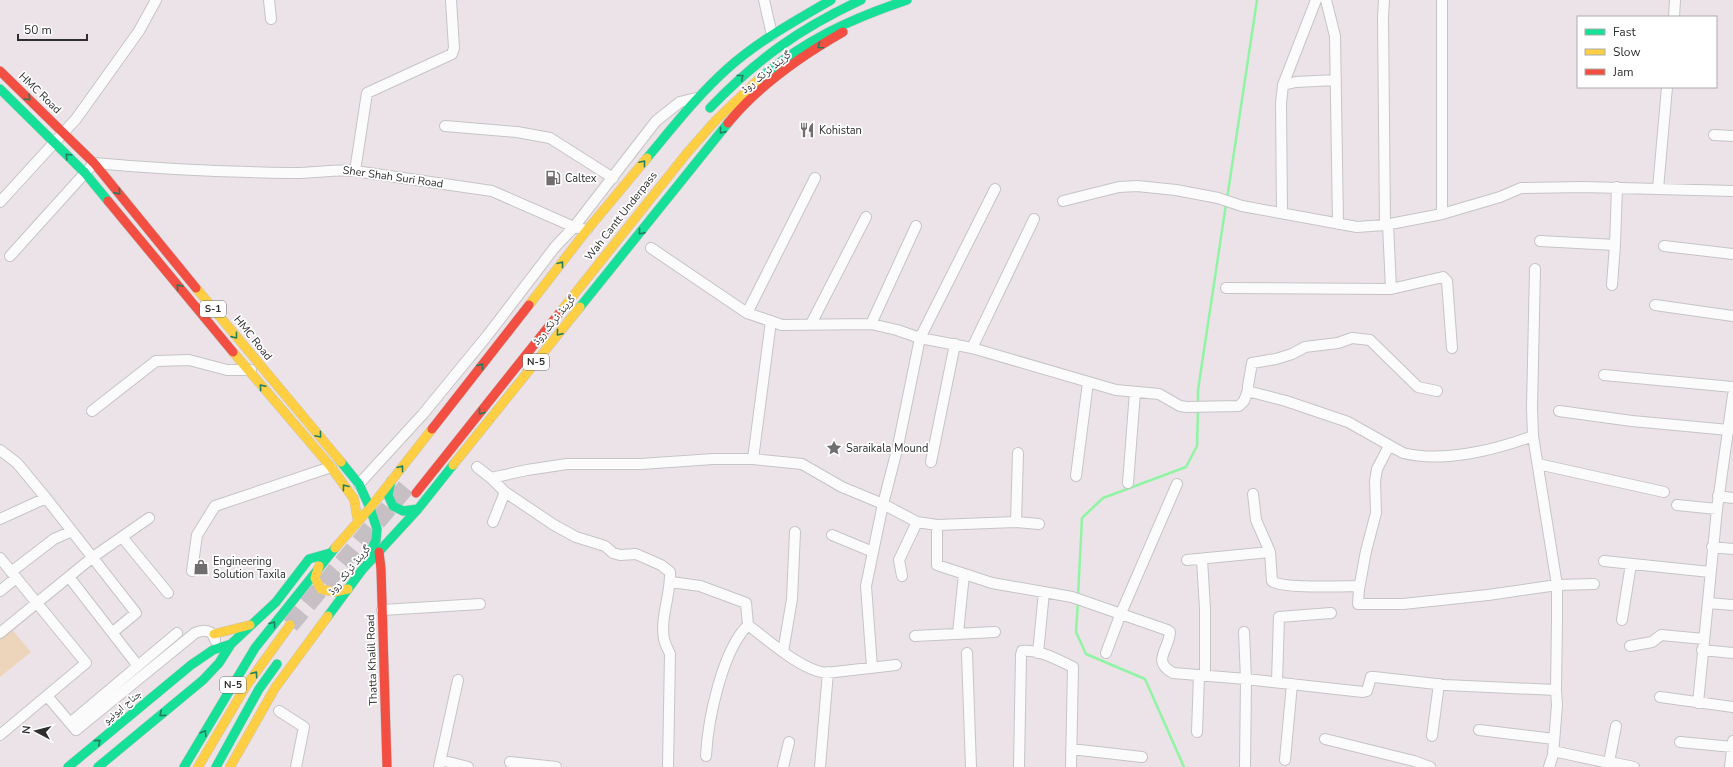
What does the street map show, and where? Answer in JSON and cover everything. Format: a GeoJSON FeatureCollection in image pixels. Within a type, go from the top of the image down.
{"type":"FeatureCollection","features":[{"type":"Feature","properties":{"kind":"main road","name":"N-5"},"geometry":{"type":"LineString","coordinates":[[184,767],[255,648],[319,566],[370,508],[587,230],[698,97],[728,68],[772,35],[832,0]]}},
{"type":"Feature","properties":{"kind":"main road"},"geometry":{"type":"LineString","coordinates":[[704,114],[732,84],[798,33],[821,19],[861,0]]}},
{"type":"Feature","properties":{"kind":"main road","name":"گرینڈ ٹرنک روڈ"},"geometry":{"type":"LineString","coordinates":[[230,767],[275,688],[362,570],[418,508],[739,110],[762,88],[832,38],[890,5],[907,0]]}},
{"type":"Feature","properties":{"kind":"main road","name":"Wah Cantt Underpass"},"geometry":{"type":"LineString","coordinates":[[416,493],[717,117],[744,91],[780,63],[819,36],[857,17],[890,5]]}},
{"type":"Feature","properties":{"kind":"main road","name":"HMC Road"},"geometry":{"type":"LineString","coordinates":[[0,71],[94,163],[259,365],[359,484],[370,508],[376,529],[376,540]]}},
{"type":"Feature","properties":{"kind":"main road","name":"S-1"},"geometry":{"type":"LineString","coordinates":[[1,91],[85,173],[249,371],[331,467],[354,499],[357,510],[355,525]]}},
{"type":"Feature","properties":{"kind":"main road"},"geometry":{"type":"LineString","coordinates":[[392,480],[388,488],[390,503],[398,510],[404,512],[418,508]]}},
{"type":"Feature","properties":{"kind":"main road"},"geometry":{"type":"LineString","coordinates":[[355,525],[366,529],[374,536],[376,540],[362,570]]}},
{"type":"Feature","properties":{"kind":"main road","name":"Thatta Khalil Road"},"geometry":{"type":"LineString","coordinates":[[379,552],[387,767]]}},
{"type":"Feature","properties":{"kind":"main road"},"geometry":{"type":"LineString","coordinates":[[98,767],[203,680],[219,663],[231,644],[276,602],[309,559],[330,553]]}},
{"type":"Feature","properties":{"kind":"main road"},"geometry":{"type":"LineString","coordinates":[[319,566],[315,578],[321,589],[334,592],[348,589]]}},
{"type":"Feature","properties":{"kind":"main road"},"geometry":{"type":"LineString","coordinates":[[214,634],[250,625]]}},
{"type":"Feature","properties":{"kind":"main road"},"geometry":{"type":"LineString","coordinates":[[198,767],[246,686],[290,626]]}},
{"type":"Feature","properties":{"kind":"main road","name":"جناح ایونیو"},"geometry":{"type":"LineString","coordinates":[[68,767],[191,665],[213,650],[231,644]]}},
{"type":"Feature","properties":{"kind":"main road"},"geometry":{"type":"LineString","coordinates":[[216,767],[259,689],[281,657]]}},
{"type":"Feature","properties":{"kind":"street"},"geometry":{"type":"LineString","coordinates":[[0,202],[76,119],[139,31],[156,0]]}},
{"type":"Feature","properties":{"kind":"street"},"geometry":{"type":"LineString","coordinates":[[269,0],[271,19]]}},
{"type":"Feature","properties":{"kind":"street"},"geometry":{"type":"LineString","coordinates":[[355,171],[367,93],[452,54],[454,48],[451,0]]}},
{"type":"Feature","properties":{"kind":"street"},"geometry":{"type":"LineString","coordinates":[[764,0],[772,35]]}},
{"type":"Feature","properties":{"kind":"street"},"geometry":{"type":"LineString","coordinates":[[1282,213],[1281,103],[1283,85],[1316,0]]}},
{"type":"Feature","properties":{"kind":"street"},"geometry":{"type":"LineString","coordinates":[[1326,0],[1335,36],[1338,224]]}},
{"type":"Feature","properties":{"kind":"street"},"geometry":{"type":"LineString","coordinates":[[1384,0],[1383,25],[1386,224],[1391,288]]}},
{"type":"Feature","properties":{"kind":"street"},"geometry":{"type":"LineString","coordinates":[[1442,0],[1442,214]]}},
{"type":"Feature","properties":{"kind":"street"},"geometry":{"type":"LineString","coordinates":[[1674,16],[1675,0]]}},
{"type":"Feature","properties":{"kind":"street"},"geometry":{"type":"LineString","coordinates":[[1283,85],[1296,82],[1336,80]]}},
{"type":"Feature","properties":{"kind":"street"},"geometry":{"type":"LineString","coordinates":[[1658,189],[1667,88]]}},
{"type":"Feature","properties":{"kind":"street"},"geometry":{"type":"LineString","coordinates":[[359,484],[423,414],[487,336],[555,247],[574,227],[656,121],[680,102],[698,97]]}},
{"type":"Feature","properties":{"kind":"street"},"geometry":{"type":"LineString","coordinates":[[445,126],[518,132],[550,138],[613,178]]}},
{"type":"Feature","properties":{"kind":"street"},"geometry":{"type":"LineString","coordinates":[[1714,135],[1733,136]]}},
{"type":"Feature","properties":{"kind":"street"},"geometry":{"type":"LineString","coordinates":[[10,256],[94,163]]}},
{"type":"Feature","properties":{"kind":"street","name":"Sher Shah Suri Road"},"geometry":{"type":"LineString","coordinates":[[94,163],[213,172],[291,173],[339,169],[355,171],[492,191],[574,227],[587,230]]}},
{"type":"Feature","properties":{"kind":"street"},"geometry":{"type":"LineString","coordinates":[[747,313],[815,178]]}},
{"type":"Feature","properties":{"kind":"street"},"geometry":{"type":"LineString","coordinates":[[1063,201],[1119,188],[1137,186],[1176,190],[1218,198],[1242,206],[1357,227],[1386,224],[1442,214],[1500,197],[1521,188],[1616,188],[1733,191]]}},
{"type":"Feature","properties":{"kind":"street"},"geometry":{"type":"LineString","coordinates":[[1612,285],[1615,244],[1616,188]]}},
{"type":"Feature","properties":{"kind":"street"},"geometry":{"type":"LineString","coordinates":[[872,667],[866,586],[883,504],[898,446],[920,338],[995,189]]}},
{"type":"Feature","properties":{"kind":"street"},"geometry":{"type":"LineString","coordinates":[[811,324],[866,217]]}},
{"type":"Feature","properties":{"kind":"street"},"geometry":{"type":"LineString","coordinates":[[972,348],[1034,219]]}},
{"type":"Feature","properties":{"kind":"street"},"geometry":{"type":"LineString","coordinates":[[871,324],[916,226]]}},
{"type":"Feature","properties":{"kind":"street"},"geometry":{"type":"LineString","coordinates":[[1540,241],[1615,244]]}},
{"type":"Feature","properties":{"kind":"street"},"geometry":{"type":"LineString","coordinates":[[1664,246],[1733,254]]}},
{"type":"Feature","properties":{"kind":"street"},"geometry":{"type":"LineString","coordinates":[[651,248],[747,313],[771,322],[782,325],[871,324],[897,330],[920,338],[972,348],[1116,390],[1159,394],[1180,406],[1238,406],[1244,401],[1248,390],[1252,363],[1276,359],[1292,354],[1305,347],[1338,343],[1352,338],[1370,340],[1418,387],[1437,391]]}},
{"type":"Feature","properties":{"kind":"street"},"geometry":{"type":"LineString","coordinates":[[1535,269],[1532,408],[1533,436],[1557,585],[1558,620],[1556,690],[1558,705],[1553,752],[1549,767]]}},
{"type":"Feature","properties":{"kind":"street"},"geometry":{"type":"LineString","coordinates":[[1226,288],[1391,288],[1443,277],[1447,281],[1452,348]]}},
{"type":"Feature","properties":{"kind":"street"},"geometry":{"type":"LineString","coordinates":[[1655,305],[1733,316]]}},
{"type":"Feature","properties":{"kind":"street"},"geometry":{"type":"LineString","coordinates":[[754,459],[771,322]]}},
{"type":"Feature","properties":{"kind":"street"},"geometry":{"type":"LineString","coordinates":[[931,462],[955,344]]}},
{"type":"Feature","properties":{"kind":"street"},"geometry":{"type":"LineString","coordinates":[[92,410],[156,361],[189,360],[227,370],[249,371],[259,365]]}},
{"type":"Feature","properties":{"kind":"street"},"geometry":{"type":"LineString","coordinates":[[1604,375],[1733,387]]}},
{"type":"Feature","properties":{"kind":"street"},"geometry":{"type":"LineString","coordinates":[[1076,476],[1088,382]]}},
{"type":"Feature","properties":{"kind":"street"},"geometry":{"type":"LineString","coordinates":[[1248,390],[1348,422],[1389,446],[1409,455],[1440,456],[1468,454],[1512,444],[1533,436]]}},
{"type":"Feature","properties":{"kind":"street"},"geometry":{"type":"LineString","coordinates":[[1128,482],[1135,392]]}},
{"type":"Feature","properties":{"kind":"street"},"geometry":{"type":"LineString","coordinates":[[1698,703],[1712,547],[1718,496],[1729,444],[1733,395]]}},
{"type":"Feature","properties":{"kind":"street"},"geometry":{"type":"LineString","coordinates":[[1559,411],[1632,421],[1729,430]]}},
{"type":"Feature","properties":{"kind":"street"},"geometry":{"type":"LineString","coordinates":[[423,414],[433,427]]}},
{"type":"Feature","properties":{"kind":"street"},"geometry":{"type":"LineString","coordinates":[[1389,446],[1377,469],[1375,481],[1376,512],[1359,586],[1358,604],[1403,604],[1480,596],[1557,585],[1594,584]]}},
{"type":"Feature","properties":{"kind":"street"},"geometry":{"type":"LineString","coordinates":[[0,450],[17,463],[136,613],[113,632]]}},
{"type":"Feature","properties":{"kind":"street"},"geometry":{"type":"LineString","coordinates":[[1016,522],[1018,453]]}},
{"type":"Feature","properties":{"kind":"street"},"geometry":{"type":"LineString","coordinates":[[491,478],[527,470],[567,464],[641,464],[754,459],[802,464],[842,487],[883,504],[917,522],[937,525],[1016,522],[1039,524]]}},
{"type":"Feature","properties":{"kind":"street"},"geometry":{"type":"LineString","coordinates":[[1538,464],[1664,492]]}},
{"type":"Feature","properties":{"kind":"street"},"geometry":{"type":"LineString","coordinates":[[192,571],[197,535],[215,506],[331,467]]}},
{"type":"Feature","properties":{"kind":"street"},"geometry":{"type":"LineString","coordinates":[[477,467],[505,492],[576,538],[606,546],[613,553],[620,555],[636,554],[661,565],[670,572],[671,582],[663,626],[664,640],[670,654],[668,767]]}},
{"type":"Feature","properties":{"kind":"street"},"geometry":{"type":"LineString","coordinates":[[1106,653],[1121,613],[1177,484]]}},
{"type":"Feature","properties":{"kind":"street"},"geometry":{"type":"LineString","coordinates":[[493,522],[505,492]]}},
{"type":"Feature","properties":{"kind":"street"},"geometry":{"type":"LineString","coordinates":[[1253,494],[1256,520],[1270,552],[1272,581],[1275,584],[1294,586],[1359,586]]}},
{"type":"Feature","properties":{"kind":"street"},"geometry":{"type":"LineString","coordinates":[[1718,496],[1733,498]]}},
{"type":"Feature","properties":{"kind":"street"},"geometry":{"type":"LineString","coordinates":[[0,519],[46,498]]}},
{"type":"Feature","properties":{"kind":"street"},"geometry":{"type":"LineString","coordinates":[[1677,505],[1717,509]]}},
{"type":"Feature","properties":{"kind":"street"},"geometry":{"type":"LineString","coordinates":[[0,633],[93,557],[149,518]]}},
{"type":"Feature","properties":{"kind":"street"},"geometry":{"type":"LineString","coordinates":[[902,576],[899,560],[917,522]]}},
{"type":"Feature","properties":{"kind":"street"},"geometry":{"type":"LineString","coordinates":[[937,525],[937,566],[992,582],[1072,596],[1168,630],[1170,632],[1162,658],[1162,665],[1173,673],[1277,682],[1363,692],[1367,692],[1371,677],[1439,684],[1556,690]]}},
{"type":"Feature","properties":{"kind":"street"},"geometry":{"type":"LineString","coordinates":[[0,592],[14,575],[54,539],[72,531]]}},
{"type":"Feature","properties":{"kind":"street"},"geometry":{"type":"LineString","coordinates":[[783,652],[792,599],[795,532]]}},
{"type":"Feature","properties":{"kind":"street"},"geometry":{"type":"LineString","coordinates":[[832,535],[873,552]]}},
{"type":"Feature","properties":{"kind":"street"},"geometry":{"type":"LineString","coordinates":[[122,537],[168,593]]}},
{"type":"Feature","properties":{"kind":"street"},"geometry":{"type":"LineString","coordinates":[[1712,547],[1733,549]]}},
{"type":"Feature","properties":{"kind":"street"},"geometry":{"type":"LineString","coordinates":[[1187,560],[1270,552]]}},
{"type":"Feature","properties":{"kind":"street"},"geometry":{"type":"LineString","coordinates":[[0,558],[86,663],[48,697],[0,735]]}},
{"type":"Feature","properties":{"kind":"street"},"geometry":{"type":"LineString","coordinates":[[1197,732],[1202,675],[1204,610],[1202,559]]}},
{"type":"Feature","properties":{"kind":"street"},"geometry":{"type":"LineString","coordinates":[[1604,561],[1710,572]]}},
{"type":"Feature","properties":{"kind":"street"},"geometry":{"type":"LineString","coordinates":[[1622,620],[1630,564]]}},
{"type":"Feature","properties":{"kind":"street"},"geometry":{"type":"LineString","coordinates":[[958,633],[964,574]]}},
{"type":"Feature","properties":{"kind":"street"},"geometry":{"type":"LineString","coordinates":[[69,577],[138,666]]}},
{"type":"Feature","properties":{"kind":"street"},"geometry":{"type":"LineString","coordinates":[[671,582],[700,586],[746,603],[748,625],[740,634],[721,679],[709,726],[706,756]]}},
{"type":"Feature","properties":{"kind":"street"},"geometry":{"type":"LineString","coordinates":[[1038,653],[1044,592]]}},
{"type":"Feature","properties":{"kind":"street"},"geometry":{"type":"LineString","coordinates":[[1708,602],[1733,605]]}},
{"type":"Feature","properties":{"kind":"street"},"geometry":{"type":"LineString","coordinates":[[382,610],[480,604]]}},
{"type":"Feature","properties":{"kind":"street"},"geometry":{"type":"LineString","coordinates":[[1277,682],[1279,617],[1331,613]]}},
{"type":"Feature","properties":{"kind":"street"},"geometry":{"type":"LineString","coordinates":[[748,625],[783,652],[817,672],[896,665]]}},
{"type":"Feature","properties":{"kind":"street"},"geometry":{"type":"LineString","coordinates":[[73,726],[195,633],[203,630],[214,634],[215,641],[213,650]]}},
{"type":"Feature","properties":{"kind":"street"},"geometry":{"type":"LineString","coordinates":[[915,636],[995,632]]}},
{"type":"Feature","properties":{"kind":"street"},"geometry":{"type":"LineString","coordinates":[[1244,632],[1246,679],[1245,767]]}},
{"type":"Feature","properties":{"kind":"street"},"geometry":{"type":"LineString","coordinates":[[73,726],[138,666],[177,633]]}},
{"type":"Feature","properties":{"kind":"street"},"geometry":{"type":"LineString","coordinates":[[1630,646],[1652,642],[1661,635],[1704,639]]}},
{"type":"Feature","properties":{"kind":"street"},"geometry":{"type":"LineString","coordinates":[[1020,767],[1020,655],[1022,651],[1026,650],[1049,656],[1073,667],[1070,749],[1071,767]]}},
{"type":"Feature","properties":{"kind":"street"},"geometry":{"type":"LineString","coordinates":[[1702,650],[1733,653]]}},
{"type":"Feature","properties":{"kind":"street"},"geometry":{"type":"LineString","coordinates":[[967,653],[971,767]]}},
{"type":"Feature","properties":{"kind":"street"},"geometry":{"type":"LineString","coordinates":[[820,767],[828,672]]}},
{"type":"Feature","properties":{"kind":"street"},"geometry":{"type":"LineString","coordinates":[[458,680],[440,763],[468,767]]}},
{"type":"Feature","properties":{"kind":"street"},"geometry":{"type":"LineString","coordinates":[[1286,760],[1292,684]]}},
{"type":"Feature","properties":{"kind":"street"},"geometry":{"type":"LineString","coordinates":[[1432,736],[1439,684]]}},
{"type":"Feature","properties":{"kind":"street"},"geometry":{"type":"LineString","coordinates":[[48,697],[73,726]]}},
{"type":"Feature","properties":{"kind":"street"},"geometry":{"type":"LineString","coordinates":[[1660,697],[1733,707]]}},
{"type":"Feature","properties":{"kind":"street"},"geometry":{"type":"LineString","coordinates":[[279,710],[304,726],[296,767]]}},
{"type":"Feature","properties":{"kind":"street"},"geometry":{"type":"LineString","coordinates":[[1609,764],[1616,726]]}},
{"type":"Feature","properties":{"kind":"street"},"geometry":{"type":"LineString","coordinates":[[1478,730],[1554,739]]}},
{"type":"Feature","properties":{"kind":"street"},"geometry":{"type":"LineString","coordinates":[[1325,740],[1414,761],[1430,767]]}},
{"type":"Feature","properties":{"kind":"street"},"geometry":{"type":"LineString","coordinates":[[1731,762],[1733,741]]}},
{"type":"Feature","properties":{"kind":"street"},"geometry":{"type":"LineString","coordinates":[[783,767],[789,742]]}},
{"type":"Feature","properties":{"kind":"street"},"geometry":{"type":"LineString","coordinates":[[1680,742],[1733,747]]}},
{"type":"Feature","properties":{"kind":"street"},"geometry":{"type":"LineString","coordinates":[[1070,749],[1142,757]]}},
{"type":"Feature","properties":{"kind":"street"},"geometry":{"type":"LineString","coordinates":[[1553,752],[1609,764],[1634,767]]}},
{"type":"Feature","properties":{"kind":"street"},"geometry":{"type":"LineString","coordinates":[[510,762],[556,767]]}},
{"type":"Feature","properties":{"kind":"shaded area"},"geometry":{"type":"Polygon","coordinates":[[[9,626],[31,652],[0,677],[0,634],[9,626]]]}},
{"type":"Feature","properties":{"kind":"waterway"},"geometry":{"type":"LineString","coordinates":[[1227,199],[1257,0]]}},
{"type":"Feature","properties":{"kind":"waterway"},"geometry":{"type":"LineString","coordinates":[[1198,405],[1198,390],[1226,204]]}},
{"type":"Feature","properties":{"kind":"waterway"},"geometry":{"type":"LineString","coordinates":[[1078,596],[1082,518],[1103,498],[1186,467],[1197,446],[1198,410]]}},
{"type":"Feature","properties":{"kind":"waterway"},"geometry":{"type":"LineString","coordinates":[[1078,601],[1076,632],[1086,654],[1145,679],[1184,767]]}},
{"type":"Feature","properties":{"kind":"tunnel"},"geometry":{"type":"LineString","coordinates":[[290,625],[407,486]]}},
{"type":"Feature","properties":{"kind":"traffic: fast"},"geometry":{"type":"LineString","coordinates":[[647,158],[695,101],[727,69],[764,40],[831,0]]}},
{"type":"Feature","properties":{"kind":"traffic: fast"},"geometry":{"type":"LineString","coordinates":[[710,108],[727,90],[780,46],[818,22],[861,0]]}},
{"type":"Feature","properties":{"kind":"traffic: fast"},"geometry":{"type":"LineString","coordinates":[[758,80],[792,54],[828,32],[866,15],[907,0]]}},
{"type":"Feature","properties":{"kind":"traffic: fast"},"geometry":{"type":"LineString","coordinates":[[0,89],[85,173],[108,201]]}},
{"type":"Feature","properties":{"kind":"traffic: fast"},"geometry":{"type":"LineString","coordinates":[[580,307],[728,123]]}},
{"type":"Feature","properties":{"kind":"traffic: fast"},"geometry":{"type":"LineString","coordinates":[[341,462],[359,484],[370,508],[377,529],[376,540],[367,559]]}},
{"type":"Feature","properties":{"kind":"traffic: fast"},"geometry":{"type":"LineString","coordinates":[[328,616],[362,570],[418,509],[453,465]]}},
{"type":"Feature","properties":{"kind":"traffic: fast"},"geometry":{"type":"LineString","coordinates":[[391,481],[388,495],[393,506],[403,511],[418,509]]}},
{"type":"Feature","properties":{"kind":"traffic: fast"},"geometry":{"type":"LineString","coordinates":[[184,767],[255,648],[335,548]]}},
{"type":"Feature","properties":{"kind":"traffic: fast"},"geometry":{"type":"LineString","coordinates":[[98,767],[203,680],[219,663],[231,644],[276,602],[309,559],[330,553]]}},
{"type":"Feature","properties":{"kind":"traffic: fast"},"geometry":{"type":"LineString","coordinates":[[68,767],[191,665],[213,650],[231,644]]}},
{"type":"Feature","properties":{"kind":"traffic: fast"},"geometry":{"type":"LineString","coordinates":[[216,767],[259,689],[277,664]]}},
{"type":"Feature","properties":{"kind":"traffic: slow"},"geometry":{"type":"LineString","coordinates":[[561,311],[687,153],[716,120],[758,80]]}},
{"type":"Feature","properties":{"kind":"traffic: slow"},"geometry":{"type":"LineString","coordinates":[[529,305],[587,230],[647,158]]}},
{"type":"Feature","properties":{"kind":"traffic: slow"},"geometry":{"type":"LineString","coordinates":[[196,288],[341,462]]}},
{"type":"Feature","properties":{"kind":"traffic: slow"},"geometry":{"type":"LineString","coordinates":[[453,465],[580,307]]}},
{"type":"Feature","properties":{"kind":"traffic: slow"},"geometry":{"type":"LineString","coordinates":[[233,352],[331,467],[354,499],[358,522]]}},
{"type":"Feature","properties":{"kind":"traffic: slow"},"geometry":{"type":"LineString","coordinates":[[335,548],[370,508],[432,429]]}},
{"type":"Feature","properties":{"kind":"traffic: slow"},"geometry":{"type":"LineString","coordinates":[[319,566],[315,578],[321,589],[334,592],[348,589]]}},
{"type":"Feature","properties":{"kind":"traffic: slow"},"geometry":{"type":"LineString","coordinates":[[230,767],[275,688],[328,616]]}},
{"type":"Feature","properties":{"kind":"traffic: slow"},"geometry":{"type":"LineString","coordinates":[[214,634],[250,625]]}},
{"type":"Feature","properties":{"kind":"traffic: slow"},"geometry":{"type":"LineString","coordinates":[[198,767],[246,686],[290,625]]}},
{"type":"Feature","properties":{"kind":"traffic: jam"},"geometry":{"type":"LineString","coordinates":[[728,123],[753,96],[781,72],[843,32]]}},
{"type":"Feature","properties":{"kind":"traffic: jam"},"geometry":{"type":"LineString","coordinates":[[0,71],[94,163],[196,288]]}},
{"type":"Feature","properties":{"kind":"traffic: jam"},"geometry":{"type":"LineString","coordinates":[[108,201],[233,352]]}},
{"type":"Feature","properties":{"kind":"traffic: jam"},"geometry":{"type":"LineString","coordinates":[[432,429],[529,305]]}},
{"type":"Feature","properties":{"kind":"traffic: jam"},"geometry":{"type":"LineString","coordinates":[[416,493],[561,311]]}},
{"type":"Feature","properties":{"kind":"traffic: jam"},"geometry":{"type":"LineString","coordinates":[[379,552],[381,569],[387,767]]}},
{"type":"Feature","properties":{"kind":"place","name":"Kohistan"},"geometry":{"type":"Point","coordinates":[807,130]}},
{"type":"Feature","properties":{"kind":"place","name":"Caltex"},"geometry":{"type":"Point","coordinates":[553,178]}},
{"type":"Feature","properties":{"kind":"place","name":"Saraikala Mound"},"geometry":{"type":"Point","coordinates":[834,448]}},
{"type":"Feature","properties":{"kind":"place","name":"Engineering Solution Taxila"},"geometry":{"type":"Point","coordinates":[201,567]}}]}
